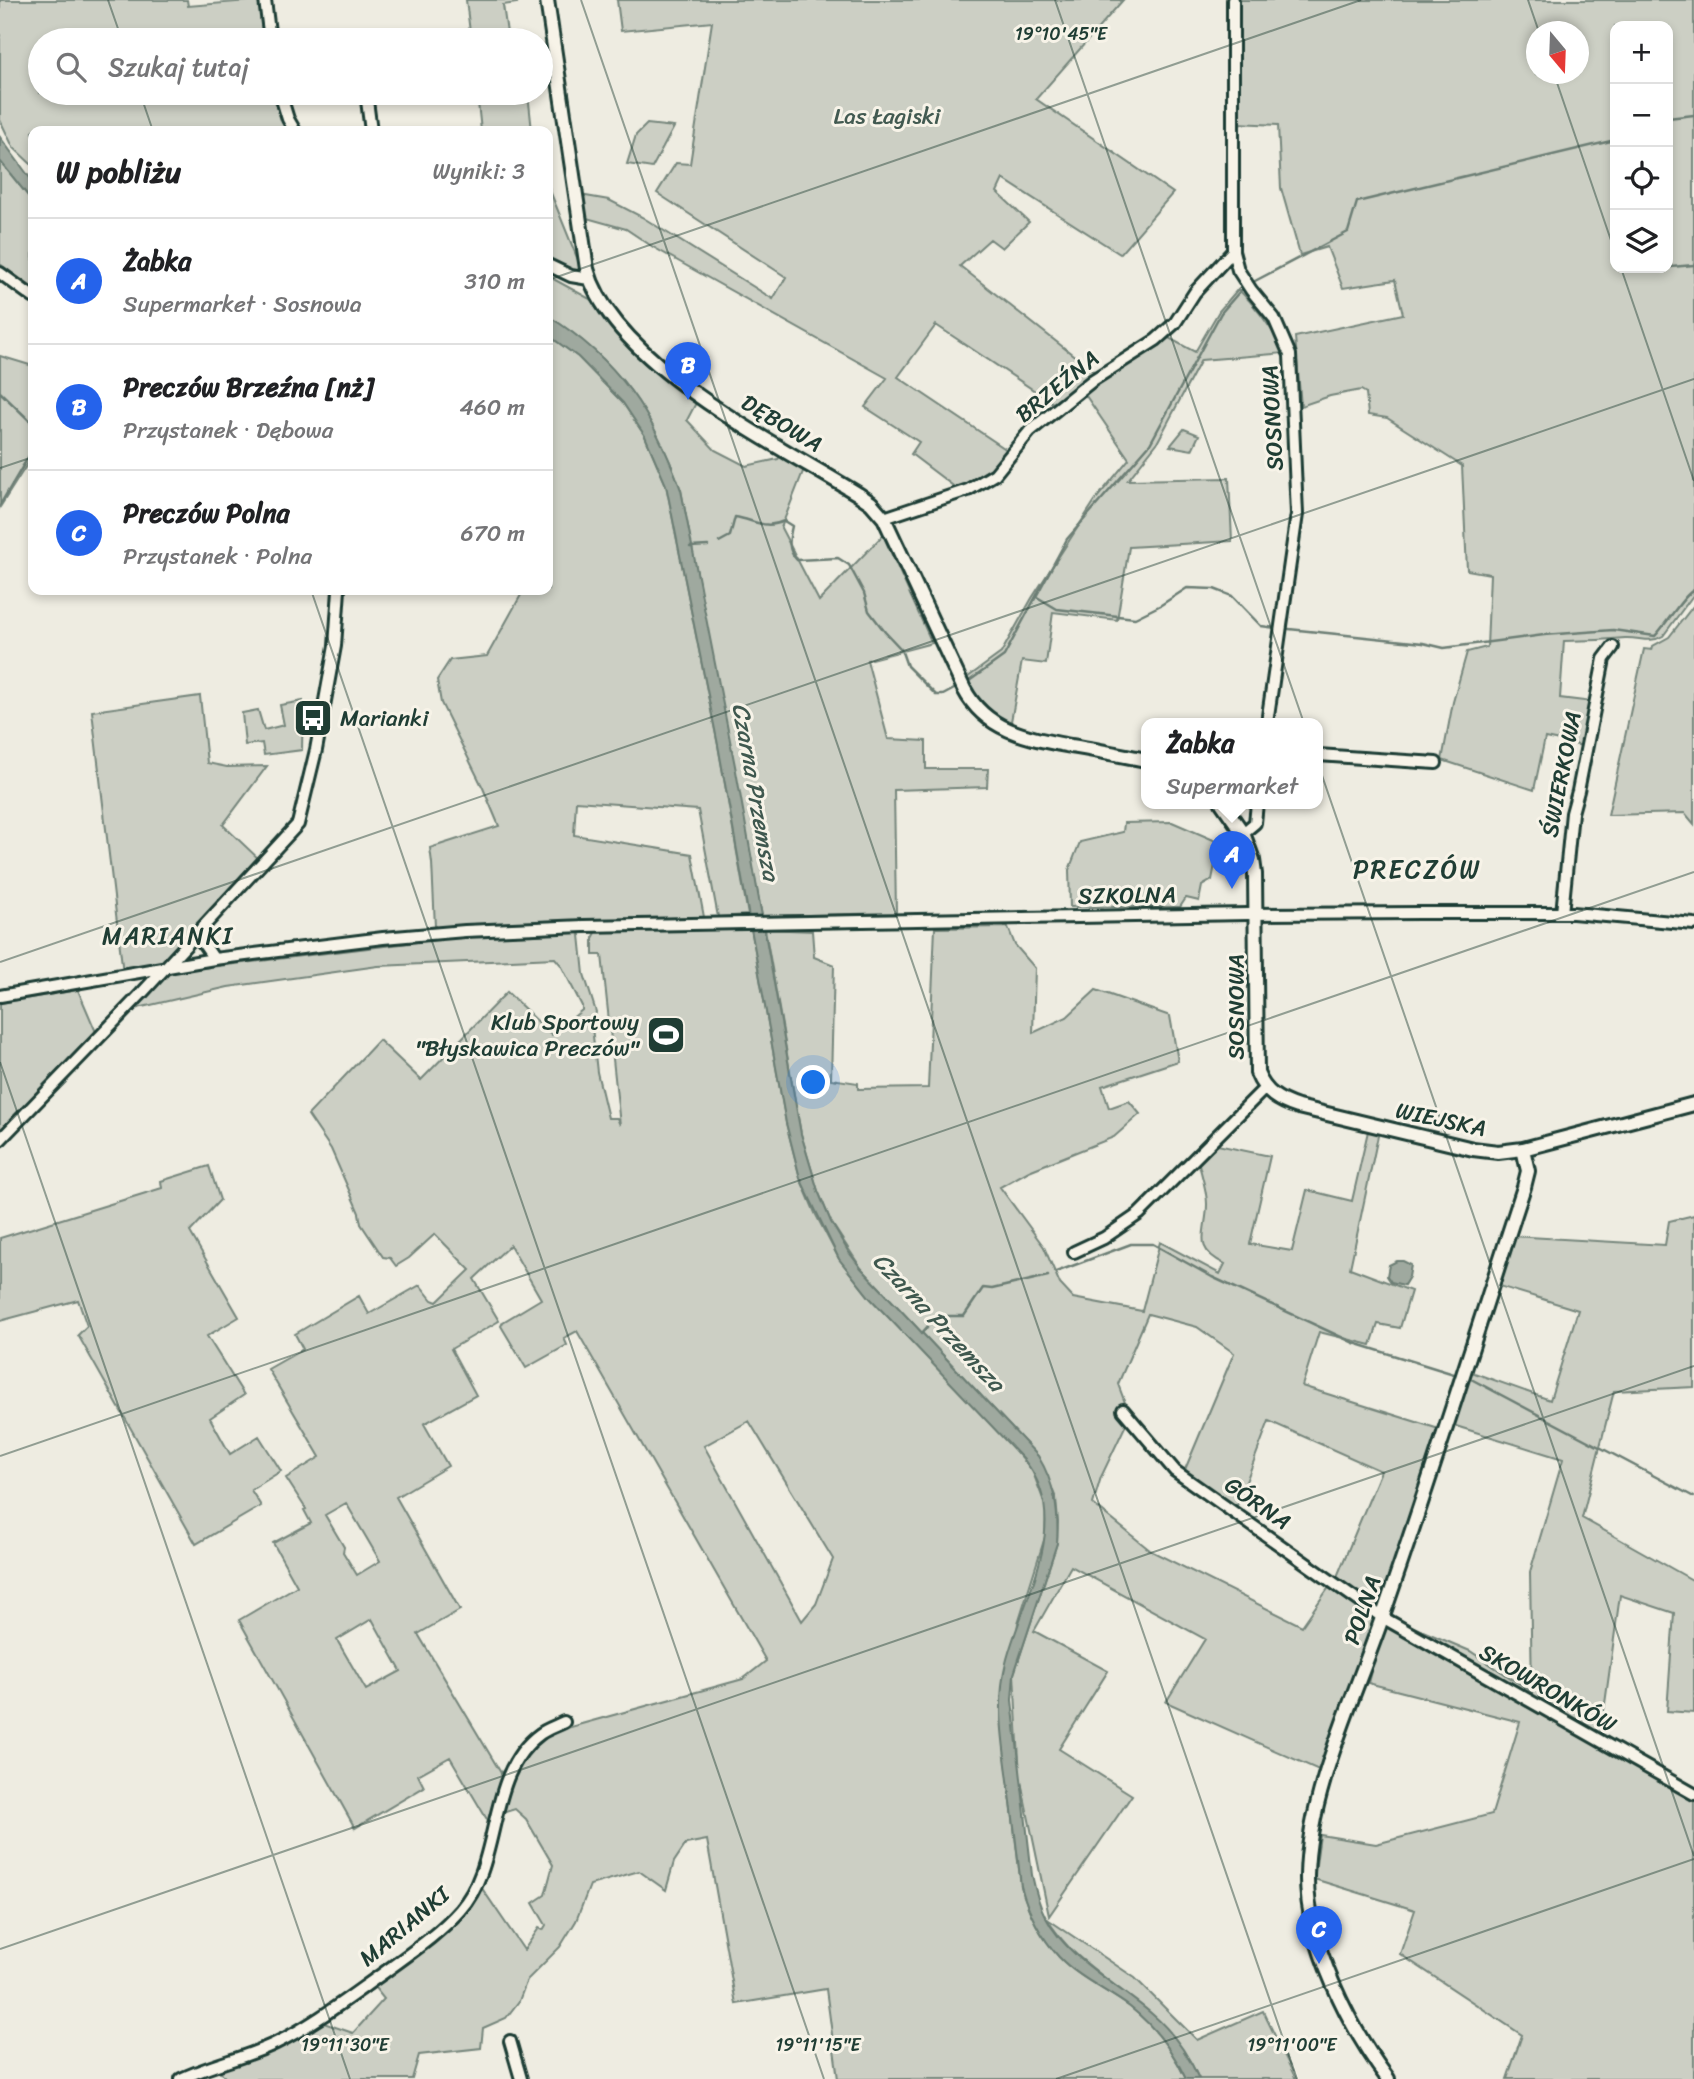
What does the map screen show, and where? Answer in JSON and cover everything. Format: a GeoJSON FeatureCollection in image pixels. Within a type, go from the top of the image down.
{"type":"FeatureCollection","features":[{"type":"Feature","properties":{"kind":"street"},"geometry":{"type":"LineString","coordinates":[[265,0],[268,28]]}},
{"type":"Feature","properties":{"kind":"street","name":"DĘBOWA"},"geometry":{"type":"LineString","coordinates":[[547,0],[551,28]]}},
{"type":"Feature","properties":{"kind":"street","name":"SOSNOWA"},"geometry":{"type":"LineString","coordinates":[[1233,0],[1233,251],[1238,270],[1274,318],[1290,355],[1297,513],[1268,718]]}},
{"type":"Feature","properties":{"kind":"street","name":"DĘBOWA"},"geometry":{"type":"LineString","coordinates":[[553,40],[589,279],[596,297],[615,324],[648,355],[720,411],[871,503],[884,518],[964,689],[972,703],[984,715],[995,724],[1019,735],[1141,759]]}},
{"type":"Feature","properties":{"kind":"street"},"geometry":{"type":"LineString","coordinates":[[284,105],[292,126]]}},
{"type":"Feature","properties":{"kind":"street"},"geometry":{"type":"LineString","coordinates":[[368,105],[370,126]]}},
{"type":"Feature","properties":{"kind":"street","name":"BRZEŹNA"},"geometry":{"type":"LineString","coordinates":[[884,518],[968,490],[995,474],[1030,431],[1093,380],[1156,340],[1175,323],[1195,292],[1233,251]]}},
{"type":"Feature","properties":{"kind":"street"},"geometry":{"type":"LineString","coordinates":[[553,267],[571,276],[589,279]]}},
{"type":"Feature","properties":{"kind":"street"},"geometry":{"type":"LineString","coordinates":[[0,273],[28,293]]}},
{"type":"Feature","properties":{"kind":"street"},"geometry":{"type":"LineString","coordinates":[[0,1140],[166,968],[293,830],[302,815],[335,646],[339,595]]}},
{"type":"Feature","properties":{"kind":"street","name":"ŚWIERKOWA"},"geometry":{"type":"LineString","coordinates":[[1562,913],[1572,813],[1604,659],[1613,647]]}},
{"type":"Feature","properties":{"kind":"street"},"geometry":{"type":"LineString","coordinates":[[1323,754],[1436,763]]}},
{"type":"Feature","properties":{"kind":"street"},"geometry":{"type":"LineString","coordinates":[[1226,809],[1243,833],[1255,824],[1256,809]]}},
{"type":"Feature","properties":{"kind":"street","name":"SOSNOWA"},"geometry":{"type":"LineString","coordinates":[[1074,1252],[1104,1238],[1139,1214],[1265,1088],[1257,1073],[1256,1057],[1256,914],[1253,860],[1243,833]]}},
{"type":"Feature","properties":{"kind":"street","name":"SZKOLNA"},"geometry":{"type":"LineString","coordinates":[[214,960],[430,934],[725,923],[1256,914],[1562,913],[1694,924]]}},
{"type":"Feature","properties":{"kind":"street"},"geometry":{"type":"LineString","coordinates":[[0,996],[214,960],[202,943],[205,926]]}},
{"type":"Feature","properties":{"kind":"street","name":"WIEJSKA"},"geometry":{"type":"LineString","coordinates":[[1265,1088],[1284,1103],[1388,1130],[1498,1152],[1523,1149],[1694,1104]]}},
{"type":"Feature","properties":{"kind":"street","name":"POLNA"},"geometry":{"type":"LineString","coordinates":[[1388,2079],[1352,2026],[1330,1975],[1310,1910],[1307,1878],[1309,1850],[1321,1789],[1382,1617],[1524,1186],[1528,1171],[1523,1149]]}},
{"type":"Feature","properties":{"kind":"street","name":"GÓRNA"},"geometry":{"type":"LineString","coordinates":[[1123,1410],[1175,1471],[1382,1617]]}},
{"type":"Feature","properties":{"kind":"street","name":"SKOWRONKÓW"},"geometry":{"type":"LineString","coordinates":[[1382,1617],[1694,1794]]}},
{"type":"Feature","properties":{"kind":"street","name":"MARIANKI"},"geometry":{"type":"LineString","coordinates":[[181,2079],[204,2068],[275,2044],[346,2000],[447,1923],[462,1908],[480,1879],[511,1769],[540,1733],[564,1722]]}},
{"type":"Feature","properties":{"kind":"street"},"geometry":{"type":"LineString","coordinates":[[510,2041],[521,2079]]}},
{"type":"Feature","properties":{"kind":"green space"},"geometry":{"type":"Polygon","coordinates":[[[0,0],[187,0],[188,6],[261,0],[264,28],[28,28],[28,105],[278,105],[280,115],[290,126],[28,126],[28,161],[13,147],[0,120],[0,0]]]}},
{"type":"Feature","properties":{"kind":"green space"},"geometry":{"type":"Polygon","coordinates":[[[466,0],[516,0],[517,3],[503,5],[506,28],[470,28],[466,0]]]}},
{"type":"Feature","properties":{"kind":"green space","name":"Las Łagiski"},"geometry":{"type":"Polygon","coordinates":[[[617,0],[1123,0],[1036,99],[1173,193],[1120,254],[1003,179],[997,192],[1029,222],[1002,248],[990,239],[960,266],[1096,373],[1053,403],[936,325],[898,377],[1007,450],[987,474],[956,488],[911,454],[919,442],[865,407],[887,378],[653,247],[626,229],[583,217],[580,195],[609,200],[642,217],[773,299],[786,277],[657,193],[676,163],[690,164],[712,22],[621,31],[617,0]]]}},
{"type":"Feature","properties":{"kind":"green space"},"geometry":{"type":"Polygon","coordinates":[[[1238,0],[1694,0],[1694,594],[1663,636],[1658,638],[1564,641],[1560,698],[1593,702],[1583,746],[1545,738],[1534,790],[1442,760],[1453,702],[1467,652],[1487,647],[1490,574],[1467,570],[1462,466],[1387,418],[1368,415],[1366,393],[1361,390],[1330,396],[1301,406],[1295,337],[1403,314],[1395,280],[1343,288],[1327,247],[1300,255],[1281,188],[1278,125],[1237,123],[1238,0]]]}},
{"type":"Feature","properties":{"kind":"green space"},"geometry":{"type":"Polygon","coordinates":[[[478,105],[529,105],[531,126],[480,126],[478,105]]]}},
{"type":"Feature","properties":{"kind":"green space"},"geometry":{"type":"Polygon","coordinates":[[[647,124],[674,127],[652,168],[627,164],[636,135],[647,124]]]}},
{"type":"Feature","properties":{"kind":"green space"},"geometry":{"type":"Polygon","coordinates":[[[0,161],[28,196],[28,284],[0,264],[0,161]]]}},
{"type":"Feature","properties":{"kind":"green space"},"geometry":{"type":"Polygon","coordinates":[[[553,198],[582,270],[571,271],[553,265],[553,198]]]}},
{"type":"Feature","properties":{"kind":"green space"},"geometry":{"type":"Polygon","coordinates":[[[553,279],[590,299],[624,343],[697,401],[687,420],[715,450],[746,466],[778,459],[781,455],[804,469],[781,528],[819,601],[883,535],[932,643],[867,660],[888,739],[926,741],[926,769],[988,769],[987,787],[894,790],[896,913],[762,916],[681,490],[659,437],[631,391],[595,351],[553,319],[553,279]]]}},
{"type":"Feature","properties":{"kind":"green space"},"geometry":{"type":"Polygon","coordinates":[[[1238,289],[1264,319],[1285,353],[1201,360],[1157,443],[1128,480],[1229,478],[1232,541],[1129,547],[1117,620],[1053,612],[1046,664],[1022,661],[1010,727],[975,700],[964,680],[1001,653],[1032,598],[1096,499],[1129,459],[1084,393],[1167,337],[1195,352],[1219,311],[1238,289]]]}},
{"type":"Feature","properties":{"kind":"green space"},"geometry":{"type":"Polygon","coordinates":[[[553,339],[578,357],[623,403],[645,436],[666,485],[718,745],[748,915],[718,917],[698,810],[576,801],[574,835],[692,854],[704,917],[435,927],[430,848],[499,826],[441,703],[437,680],[450,660],[487,656],[521,595],[553,595],[553,339]]]}},
{"type":"Feature","properties":{"kind":"green space"},"geometry":{"type":"Polygon","coordinates":[[[0,356],[28,364],[28,463],[0,507],[0,356]]]}},
{"type":"Feature","properties":{"kind":"green space"},"geometry":{"type":"Polygon","coordinates":[[[1184,429],[1199,435],[1192,450],[1170,446],[1184,429]]]}},
{"type":"Feature","properties":{"kind":"green space"},"geometry":{"type":"Polygon","coordinates":[[[1694,605],[1694,824],[1685,813],[1608,815],[1644,649],[1652,650],[1653,646],[1669,637],[1694,605]]]}},
{"type":"Feature","properties":{"kind":"green space"},"geometry":{"type":"Polygon","coordinates":[[[200,696],[207,763],[227,767],[267,766],[223,825],[261,861],[165,963],[123,973],[92,711],[200,696]]]}},
{"type":"Feature","properties":{"kind":"green space"},"geometry":{"type":"Polygon","coordinates":[[[303,701],[302,750],[264,755],[262,743],[245,745],[242,713],[258,710],[264,730],[284,725],[280,705],[303,701]]]}},
{"type":"Feature","properties":{"kind":"green space"},"geometry":{"type":"Polygon","coordinates":[[[1172,822],[1216,841],[1218,849],[1212,880],[1202,886],[1199,901],[1186,898],[1180,907],[1070,907],[1069,870],[1080,842],[1123,832],[1124,823],[1172,822]]]}},
{"type":"Feature","properties":{"kind":"green space"},"geometry":{"type":"Polygon","coordinates":[[[1008,927],[1015,945],[1035,968],[1033,1033],[1067,1017],[1096,990],[1170,1016],[1178,1061],[1102,1086],[1109,1108],[1129,1101],[1140,1114],[1114,1137],[1029,1171],[1000,1187],[1044,1247],[1060,1284],[1073,1298],[1142,1311],[1160,1242],[1220,1274],[1225,1264],[1214,1258],[1204,1246],[1207,1199],[1198,1160],[1213,1144],[1270,1156],[1250,1244],[1292,1251],[1307,1190],[1352,1201],[1368,1131],[1379,1131],[1350,1268],[1411,1291],[1400,1328],[1378,1324],[1371,1345],[1319,1332],[1302,1386],[1442,1430],[1379,1606],[1336,1579],[1381,1471],[1269,1421],[1236,1508],[1184,1472],[1234,1353],[1197,1327],[1148,1314],[1118,1384],[1130,1416],[1101,1477],[1093,1504],[1151,1551],[1302,1626],[1332,1583],[1374,1618],[1321,1771],[1166,1702],[1205,1639],[1071,1566],[1034,1631],[1108,1671],[1059,1749],[1132,1795],[1049,1916],[1020,1777],[1014,1674],[1057,1543],[1056,1498],[1038,1456],[861,1268],[831,1222],[818,1191],[801,1134],[765,929],[812,931],[814,957],[834,965],[831,1079],[858,1083],[858,1089],[928,1088],[935,928],[1008,927]]]}},
{"type":"Feature","properties":{"kind":"green space"},"geometry":{"type":"Polygon","coordinates":[[[751,928],[786,1123],[800,1178],[815,1213],[839,1259],[870,1298],[1032,1470],[1046,1507],[1045,1537],[1018,1623],[1004,1744],[1021,1886],[1036,1924],[1059,1957],[1147,2022],[1169,2049],[1186,2079],[838,2079],[826,1989],[736,2004],[707,1840],[686,1844],[674,1862],[666,1890],[639,1871],[590,1885],[576,1921],[560,1947],[527,1980],[519,2001],[506,2018],[483,2028],[481,2048],[419,2055],[412,2079],[226,2079],[219,2069],[293,2041],[321,2022],[353,2033],[384,1999],[371,1983],[450,1928],[468,1910],[481,1887],[524,1950],[539,1928],[543,1930],[546,1925],[533,1903],[545,1895],[553,1865],[526,1819],[515,1809],[502,1813],[495,1833],[450,1757],[418,1775],[424,1787],[355,1828],[239,1620],[297,1586],[273,1543],[311,1523],[304,1510],[306,1509],[286,1478],[320,1457],[268,1369],[303,1349],[295,1334],[359,1296],[369,1314],[420,1285],[432,1300],[437,1302],[470,1270],[435,1234],[396,1266],[390,1258],[383,1257],[361,1224],[359,1213],[331,1149],[308,1115],[379,1040],[421,1080],[507,992],[552,1035],[582,1010],[582,1006],[555,958],[378,966],[228,987],[138,1008],[150,990],[169,972],[484,934],[576,931],[580,935],[584,974],[596,1012],[592,1027],[597,1072],[608,1118],[617,1118],[620,1125],[602,955],[593,955],[593,938],[597,931],[751,928]],[[510,1245],[474,1279],[499,1321],[451,1349],[476,1395],[424,1424],[448,1466],[396,1497],[460,1610],[418,1634],[501,1773],[525,1745],[549,1733],[743,1679],[766,1661],[577,1331],[564,1338],[567,1345],[526,1368],[501,1326],[503,1322],[541,1299],[510,1245]],[[749,1421],[704,1446],[802,1621],[816,1604],[833,1559],[749,1421]],[[346,1503],[325,1515],[357,1575],[380,1561],[346,1503]],[[372,1619],[337,1640],[366,1690],[401,1671],[372,1619]]]}},
{"type":"Feature","properties":{"kind":"green space"},"geometry":{"type":"Polygon","coordinates":[[[78,990],[96,1032],[0,1137],[0,1003],[78,990]]]}},
{"type":"Feature","properties":{"kind":"green space"},"geometry":{"type":"Polygon","coordinates":[[[209,1166],[220,1200],[190,1232],[239,1317],[207,1336],[244,1395],[210,1418],[230,1454],[259,1436],[281,1471],[251,1490],[261,1506],[196,1544],[78,1335],[87,1326],[78,1300],[0,1321],[0,1238],[162,1188],[161,1181],[209,1166]]]}},
{"type":"Feature","properties":{"kind":"green space"},"geometry":{"type":"Polygon","coordinates":[[[1694,1215],[1694,1387],[1614,1391],[1582,1518],[1694,1581],[1694,1713],[1667,1711],[1674,1613],[1620,1595],[1599,1747],[1694,1798],[1694,2079],[1507,2079],[1522,2035],[1400,1954],[1415,1910],[1314,1879],[1320,1835],[1376,1844],[1492,1814],[1520,1722],[1368,1683],[1385,1615],[1470,1651],[1532,1692],[1530,1572],[1563,1459],[1446,1423],[1466,1370],[1550,1400],[1578,1310],[1493,1284],[1510,1236],[1665,1245],[1669,1221],[1694,1215]]]}},
{"type":"Feature","properties":{"kind":"green space"},"geometry":{"type":"Polygon","coordinates":[[[1046,1918],[1135,1978],[1197,2040],[1263,2011],[1296,2079],[1199,2079],[1189,2059],[1162,2025],[1073,1952],[1046,1918]]]}},
{"type":"Feature","properties":{"kind":"shaded area"},"geometry":{"type":"Polygon","coordinates":[[[0,137],[28,175],[28,196],[0,161],[0,137]]]}},
{"type":"Feature","properties":{"kind":"shaded area"},"geometry":{"type":"Polygon","coordinates":[[[553,319],[595,351],[631,391],[659,437],[681,490],[736,771],[801,1134],[818,1191],[831,1222],[861,1268],[1038,1456],[1052,1487],[1057,1543],[1014,1674],[1012,1700],[1032,1875],[1040,1906],[1054,1931],[1079,1958],[1167,2028],[1185,2052],[1199,2079],[1186,2079],[1162,2040],[1139,2014],[1075,1971],[1059,1957],[1041,1933],[1027,1905],[1021,1886],[1004,1751],[1001,1692],[1013,1638],[1032,1587],[1045,1535],[1045,1510],[1039,1485],[1025,1461],[870,1298],[839,1259],[800,1178],[786,1123],[718,745],[666,485],[645,436],[623,403],[578,357],[553,339],[553,319]]]}},
{"type":"Feature","properties":{"kind":"shaded area"},"geometry":{"type":"Polygon","coordinates":[[[1397,1261],[1411,1265],[1404,1285],[1391,1282],[1387,1276],[1389,1265],[1397,1261]]]}},
{"type":"Feature","properties":{"kind":"waterway"},"geometry":{"type":"LineString","coordinates":[[1673,117],[1694,115]]}},
{"type":"Feature","properties":{"kind":"waterway"},"geometry":{"type":"LineString","coordinates":[[1253,282],[1348,232],[1357,202],[1610,141]]}},
{"type":"Feature","properties":{"kind":"waterway"},"geometry":{"type":"LineString","coordinates":[[1673,267],[1694,265]]}},
{"type":"Feature","properties":{"kind":"waterway"},"geometry":{"type":"LineString","coordinates":[[965,684],[1004,656],[1067,539],[1150,444],[1221,313],[1241,290]]}},
{"type":"Feature","properties":{"kind":"waterway"},"geometry":{"type":"LineString","coordinates":[[0,392],[28,419]]}},
{"type":"Feature","properties":{"kind":"waterway"},"geometry":{"type":"LineString","coordinates":[[0,505],[28,457]]}},
{"type":"Feature","properties":{"kind":"waterway"},"geometry":{"type":"LineString","coordinates":[[719,542],[730,536],[735,517],[771,525],[784,521],[792,526],[790,548],[797,560],[838,558],[849,565],[864,593],[869,611],[901,649],[907,666],[936,695],[943,695],[956,688]]}},
{"type":"Feature","properties":{"kind":"waterway"},"geometry":{"type":"LineString","coordinates":[[690,547],[708,546]]}},
{"type":"Feature","properties":{"kind":"waterway"},"geometry":{"type":"LineString","coordinates":[[1037,597],[1057,609],[1135,618],[1187,588],[1214,589],[1232,596],[1261,626],[1276,628]]}},
{"type":"Feature","properties":{"kind":"waterway"},"geometry":{"type":"LineString","coordinates":[[1289,629],[1423,643],[1444,648],[1544,635],[1613,630],[1655,636],[1685,597],[1694,590]]}},
{"type":"Feature","properties":{"kind":"waterway"},"geometry":{"type":"LineString","coordinates":[[1056,1272],[1131,1244],[1153,1244],[1212,1277],[1354,1343],[1457,1375]]}},
{"type":"Feature","properties":{"kind":"waterway","name":"Czarna Przemsza"},"geometry":{"type":"LineString","coordinates":[[939,1316],[964,1316],[983,1288],[992,1289],[1048,1276]]}},
{"type":"Feature","properties":{"kind":"waterway","name":"Czarna Przemsza"},"geometry":{"type":"LineString","coordinates":[[921,1334],[928,1326]]}},
{"type":"Feature","properties":{"kind":"waterway"},"geometry":{"type":"LineString","coordinates":[[1471,1379],[1694,1497]]}},
{"type":"Feature","properties":{"kind":"place","name":"Preczów Brzeźna [nż]"},"geometry":{"type":"Point","coordinates":[688,400]}},
{"type":"Feature","properties":{"kind":"place","name":"Marianki"},"geometry":{"type":"Point","coordinates":[313,718]}},
{"type":"Feature","properties":{"kind":"place","name":"Żabka"},"geometry":{"type":"Point","coordinates":[1232,889]}},
{"type":"Feature","properties":{"kind":"place","name":"Klub Sportowy \"Błyskawica Preczów\""},"geometry":{"type":"Point","coordinates":[666,1035]}},
{"type":"Feature","properties":{"kind":"place","name":"Preczów Polna"},"geometry":{"type":"Point","coordinates":[1319,1964]}},
{"type":"Feature","properties":{"kind":"district","name":"PRECZÓW"},"geometry":{"type":"Point","coordinates":[1417,869]}},
{"type":"Feature","properties":{"kind":"district","name":"MARIANKI"},"geometry":{"type":"Point","coordinates":[168,936]}}]}
